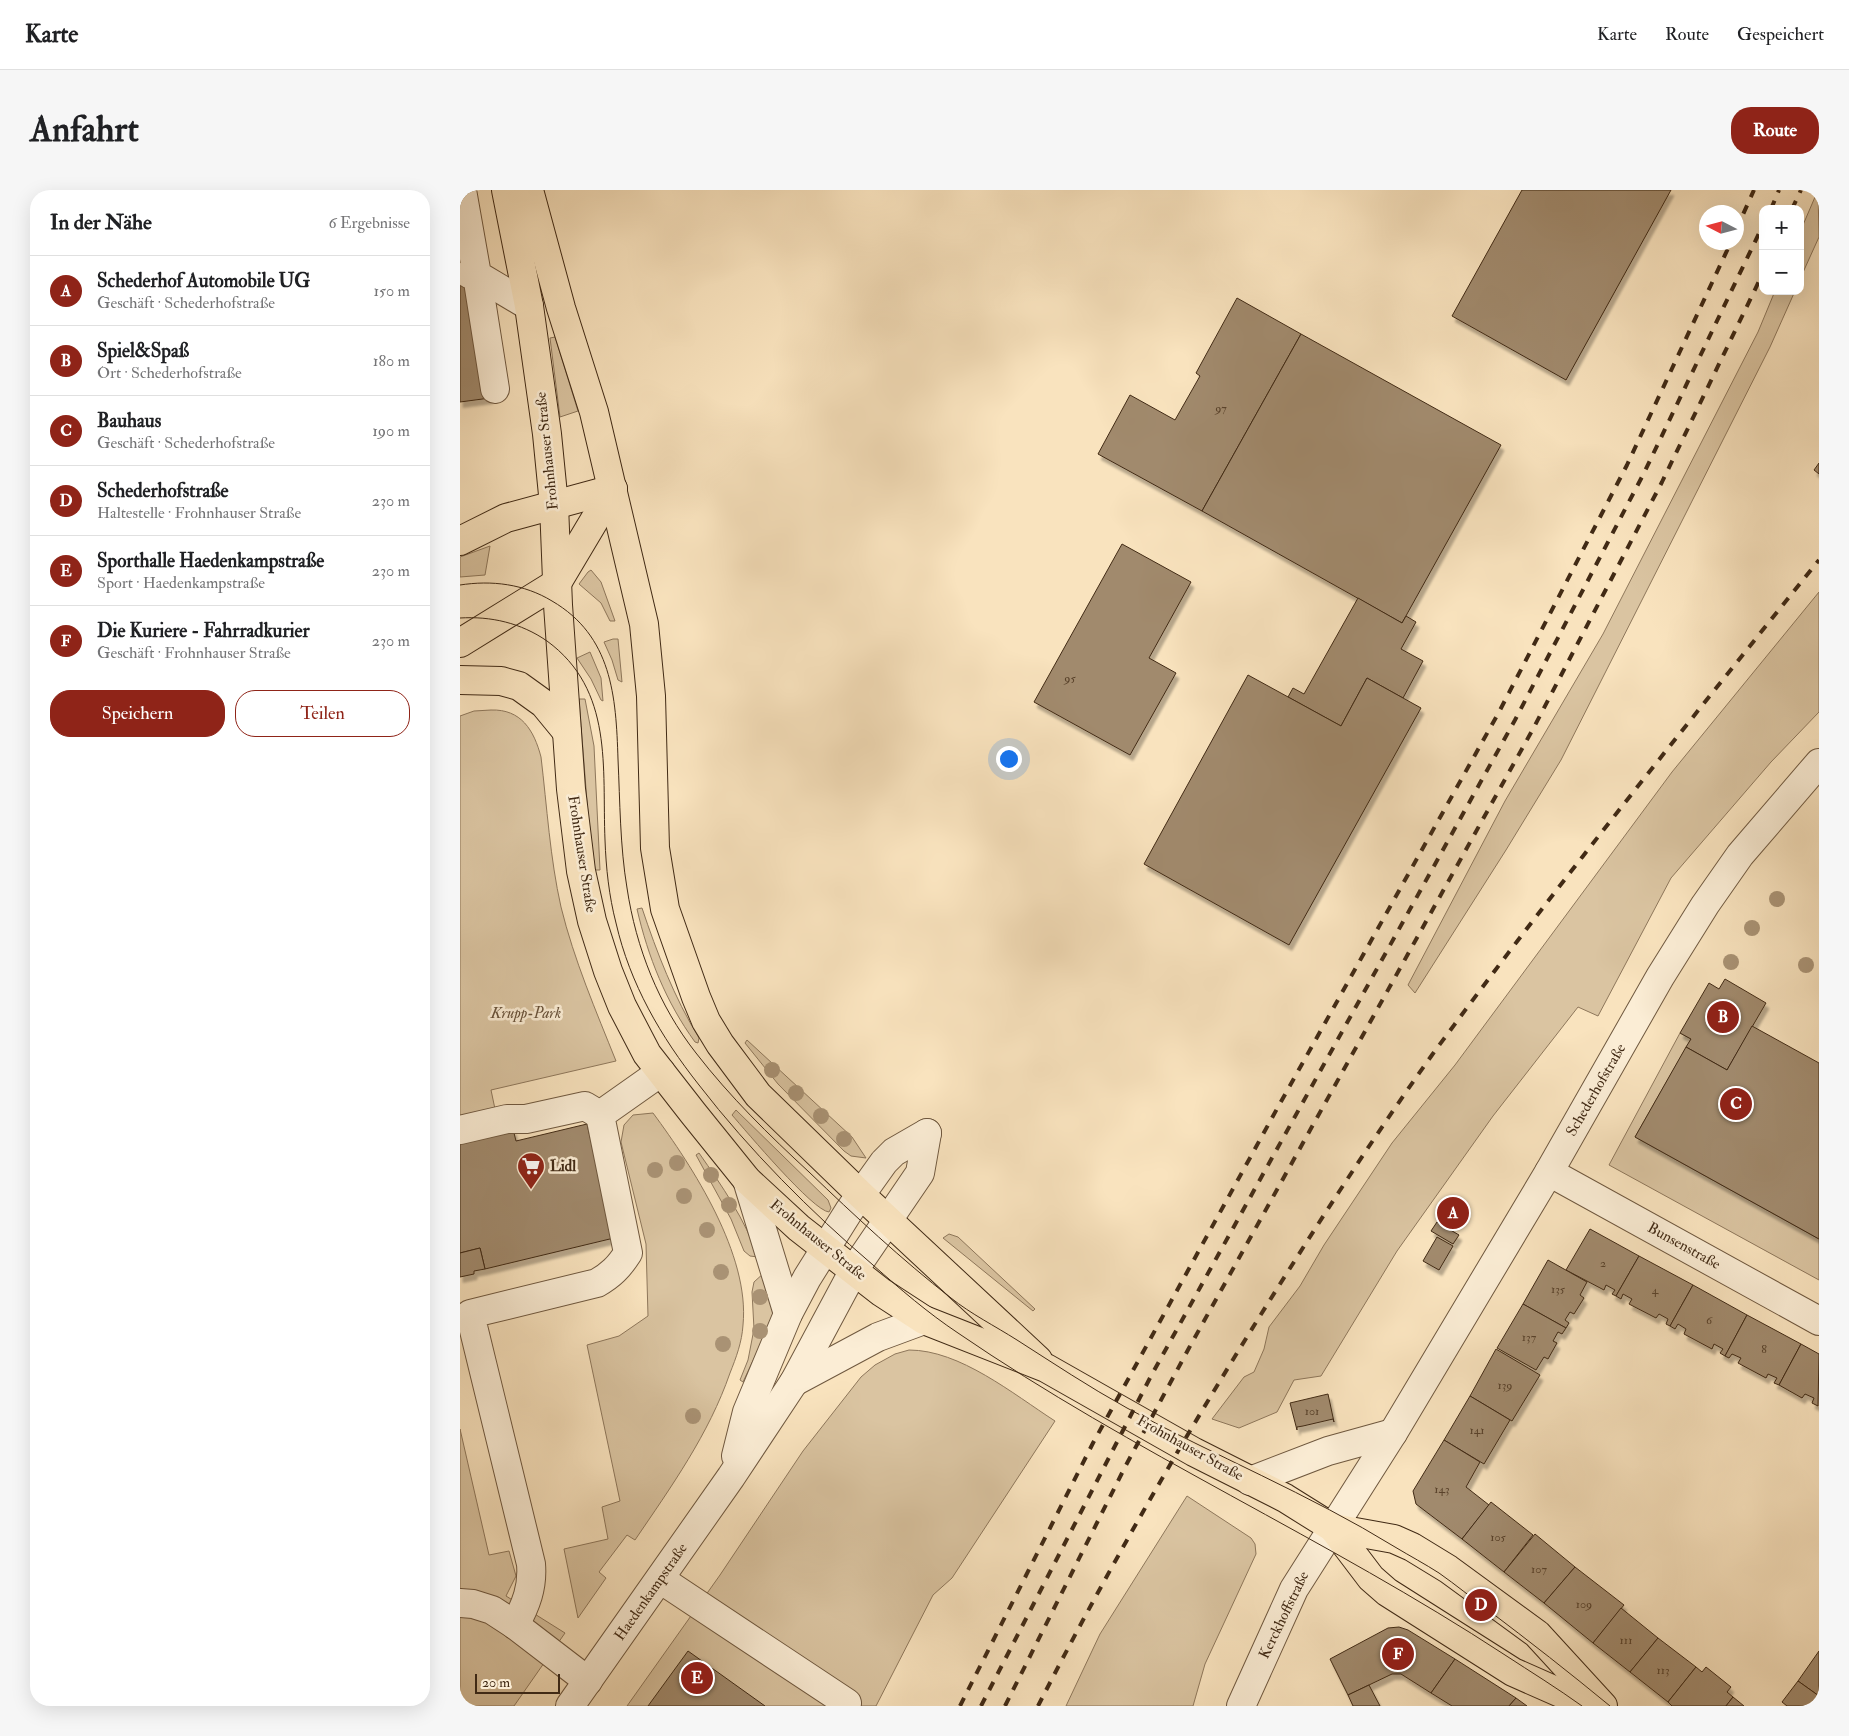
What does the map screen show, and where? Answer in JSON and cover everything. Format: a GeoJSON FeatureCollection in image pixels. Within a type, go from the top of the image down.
{"type":"FeatureCollection","features":[{"type":"Feature","properties":{"kind":"main road","name":"Frohnhauser Straße"},"geometry":{"type":"LineString","coordinates":[[506,190],[529,306],[547,434],[554,505],[566,732],[582,871],[592,921],[608,971],[622,1006],[647,1054],[747,1180],[799,1228],[881,1292],[924,1320],[1046,1368],[1186,1447],[1285,1498],[1333,1528],[1371,1578],[1387,1592],[1513,1672],[1590,1706]]}},
{"type":"Feature","properties":{"kind":"main road","name":"Frohnhauser Straße"},"geometry":{"type":"LineString","coordinates":[[529,190],[561,308],[594,412],[644,624],[651,696],[655,848],[666,909],[686,973],[706,1021],[741,1075],[788,1126],[1046,1368]]}},
{"type":"Feature","properties":{"kind":"main road"},"geometry":{"type":"LineString","coordinates":[[460,541],[496,522],[613,489]]}},
{"type":"Feature","properties":{"kind":"main road"},"geometry":{"type":"LineString","coordinates":[[460,643],[557,583],[613,489]]}},
{"type":"Feature","properties":{"kind":"main road"},"geometry":{"type":"LineString","coordinates":[[460,680],[507,682],[519,686],[538,699],[566,732]]}},
{"type":"Feature","properties":{"kind":"main road","name":"Frohnhauser Straße"},"geometry":{"type":"LineString","coordinates":[[1333,1528],[1394,1539],[1412,1546],[1448,1569],[1537,1634],[1602,1706]]}},
{"type":"Feature","properties":{"kind":"street"},"geometry":{"type":"LineString","coordinates":[[462,190],[473,275],[495,389]]}},
{"type":"Feature","properties":{"kind":"street"},"geometry":{"type":"LineString","coordinates":[[473,275],[529,306]]}},
{"type":"Feature","properties":{"kind":"street","name":"Schederhofstraße"},"geometry":{"type":"LineString","coordinates":[[1333,1528],[1393,1433],[1549,1172],[1660,977],[1705,905],[1740,855],[1819,763]]}},
{"type":"Feature","properties":{"kind":"street"},"geometry":{"type":"LineString","coordinates":[[600,1115],[661,1072]]}},
{"type":"Feature","properties":{"kind":"street"},"geometry":{"type":"LineString","coordinates":[[460,1130],[507,1119],[526,1119],[584,1106],[600,1115],[628,1253],[611,1275],[596,1283],[470,1314],[531,1564],[532,1577],[528,1596],[515,1625]]}},
{"type":"Feature","properties":{"kind":"street"},"geometry":{"type":"LineString","coordinates":[[860,1195],[884,1162],[894,1152],[927,1133],[920,1173],[888,1221]]}},
{"type":"Feature","properties":{"kind":"street","name":"Bunsenstraße"},"geometry":{"type":"LineString","coordinates":[[1549,1172],[1819,1321]]}},
{"type":"Feature","properties":{"kind":"street"},"geometry":{"type":"LineString","coordinates":[[747,1180],[788,1314]]}},
{"type":"Feature","properties":{"kind":"street","name":"Haedenkampstraße"},"geometry":{"type":"LineString","coordinates":[[731,1477],[747,1412],[788,1314],[826,1248],[860,1195]]}},
{"type":"Feature","properties":{"kind":"street","name":"Haedenkampstraße"},"geometry":{"type":"LineString","coordinates":[[570,1706],[731,1477],[794,1382],[854,1270],[888,1221]]}},
{"type":"Feature","properties":{"kind":"street","name":"Haedenkampstraße"},"geometry":{"type":"LineString","coordinates":[[794,1382],[878,1337],[924,1320]]}},
{"type":"Feature","properties":{"kind":"street"},"geometry":{"type":"LineString","coordinates":[[1250,1481],[1328,1451],[1393,1433]]}},
{"type":"Feature","properties":{"kind":"street","name":"Kerckhoffstraße"},"geometry":{"type":"LineString","coordinates":[[1241,1706],[1294,1589],[1333,1528]]}},
{"type":"Feature","properties":{"kind":"street"},"geometry":{"type":"LineString","coordinates":[[660,1579],[847,1704]]}},
{"type":"Feature","properties":{"kind":"street"},"geometry":{"type":"LineString","coordinates":[[460,1604],[486,1607],[515,1625],[588,1681]]}},
{"type":"Feature","properties":{"kind":"green space"},"geometry":{"type":"Polygon","coordinates":[[[1818,190],[1819,237],[1804,270],[1804,250],[1804,223],[1818,190]]]}},
{"type":"Feature","properties":{"kind":"green space"},"geometry":{"type":"Polygon","coordinates":[[[1773,295],[1793,295],[1770,347],[1561,760],[1415,993],[1408,985],[1505,801],[1603,634],[1758,332],[1773,295]]]}},
{"type":"Feature","properties":{"kind":"green space"},"geometry":{"type":"Polygon","coordinates":[[[555,337],[578,411],[560,417],[550,338],[555,337]]]}},
{"type":"Feature","properties":{"kind":"green space"},"geometry":{"type":"Polygon","coordinates":[[[490,546],[485,575],[460,577],[460,557],[490,546]]]}},
{"type":"Feature","properties":{"kind":"green space"},"geometry":{"type":"Polygon","coordinates":[[[591,570],[601,582],[615,621],[610,621],[601,603],[579,584],[591,570]]]}},
{"type":"Feature","properties":{"kind":"green space"},"geometry":{"type":"Polygon","coordinates":[[[1819,592],[1819,712],[1771,762],[1671,878],[1598,1016],[1578,1007],[1493,1116],[1397,1251],[1321,1376],[1294,1380],[1277,1412],[1239,1428],[1212,1419],[1244,1377],[1254,1372],[1264,1349],[1269,1327],[1300,1286],[1324,1245],[1392,1143],[1455,1065],[1672,772],[1819,592]]]}},
{"type":"Feature","properties":{"kind":"green space"},"geometry":{"type":"Polygon","coordinates":[[[618,639],[622,682],[618,680],[604,642],[618,639]]]}},
{"type":"Feature","properties":{"kind":"green space"},"geometry":{"type":"Polygon","coordinates":[[[590,652],[601,678],[603,701],[577,658],[590,652]]]}},
{"type":"Feature","properties":{"kind":"green space"},"geometry":{"type":"Polygon","coordinates":[[[579,699],[585,699],[594,746],[600,870],[595,870],[588,814],[579,699]]]}},
{"type":"Feature","properties":{"kind":"green space","name":"Krupp-Park"},"geometry":{"type":"Polygon","coordinates":[[[491,710],[510,713],[518,717],[530,730],[538,747],[541,757],[554,870],[561,907],[579,966],[616,1061],[491,1090],[495,1109],[460,1121],[460,716],[474,711],[491,710]]]}},
{"type":"Feature","properties":{"kind":"green space"},"geometry":{"type":"Polygon","coordinates":[[[642,908],[667,974],[699,1038],[698,1043],[695,1042],[675,1011],[659,979],[641,927],[637,909],[642,908]]]}},
{"type":"Feature","properties":{"kind":"green space"},"geometry":{"type":"Polygon","coordinates":[[[1680,1033],[1691,1039],[1635,1137],[1819,1239],[1819,1280],[1609,1165],[1680,1033]]]}},
{"type":"Feature","properties":{"kind":"green space"},"geometry":{"type":"Polygon","coordinates":[[[747,1040],[852,1137],[866,1158],[851,1156],[844,1151],[778,1084],[745,1043],[747,1040]]]}},
{"type":"Feature","properties":{"kind":"green space"},"geometry":{"type":"Polygon","coordinates":[[[736,1110],[828,1200],[831,1208],[829,1212],[809,1199],[780,1169],[732,1115],[736,1110]]]}},
{"type":"Feature","properties":{"kind":"green space"},"geometry":{"type":"Polygon","coordinates":[[[653,1113],[701,1185],[728,1241],[738,1270],[743,1298],[743,1325],[740,1344],[721,1396],[700,1439],[635,1540],[627,1535],[599,1572],[606,1578],[578,1618],[564,1549],[608,1539],[602,1507],[620,1501],[587,1345],[619,1336],[648,1316],[646,1244],[621,1142],[624,1125],[633,1115],[653,1113]]]}},
{"type":"Feature","properties":{"kind":"green space"},"geometry":{"type":"Polygon","coordinates":[[[699,1153],[740,1216],[758,1257],[750,1256],[744,1251],[731,1219],[696,1155],[699,1153]]]}},
{"type":"Feature","properties":{"kind":"green space"},"geometry":{"type":"Polygon","coordinates":[[[949,1234],[958,1237],[1035,1309],[1033,1311],[943,1238],[949,1234]]]}},
{"type":"Feature","properties":{"kind":"green space"},"geometry":{"type":"Polygon","coordinates":[[[765,1272],[774,1310],[772,1320],[743,1382],[740,1380],[748,1360],[754,1329],[752,1292],[754,1282],[765,1272]]]}},
{"type":"Feature","properties":{"kind":"green space"},"geometry":{"type":"Polygon","coordinates":[[[909,1350],[928,1352],[967,1365],[1055,1421],[952,1578],[933,1595],[876,1706],[627,1706],[720,1575],[803,1451],[861,1377],[875,1365],[895,1354],[909,1350]]]}},
{"type":"Feature","properties":{"kind":"green space"},"geometry":{"type":"Polygon","coordinates":[[[460,1429],[489,1555],[509,1551],[516,1576],[506,1596],[565,1633],[514,1706],[460,1706],[460,1429]]]}},
{"type":"Feature","properties":{"kind":"green space"},"geometry":{"type":"Polygon","coordinates":[[[1187,1496],[1251,1538],[1255,1544],[1256,1554],[1205,1664],[1193,1706],[1066,1706],[1100,1634],[1187,1496]]]}},
{"type":"Feature","properties":{"kind":"building"},"geometry":{"type":"Polygon","coordinates":[[[1522,190],[1671,190],[1566,380],[1452,316],[1522,190]]]}},
{"type":"Feature","properties":{"kind":"building"},"geometry":{"type":"Polygon","coordinates":[[[460,222],[490,398],[460,402],[460,222]]]}},
{"type":"Feature","properties":{"kind":"building"},"geometry":{"type":"Polygon","coordinates":[[[1237,298],[1301,334],[1202,511],[1098,454],[1130,395],[1175,420],[1200,376],[1196,373],[1237,298]]]}},
{"type":"Feature","properties":{"kind":"building"},"geometry":{"type":"Polygon","coordinates":[[[1301,334],[1501,445],[1402,623],[1202,511],[1301,334]]]}},
{"type":"Feature","properties":{"kind":"building"},"geometry":{"type":"Polygon","coordinates":[[[1819,463],[1819,474],[1814,470],[1819,463]]]}},
{"type":"Feature","properties":{"kind":"building"},"geometry":{"type":"Polygon","coordinates":[[[1122,544],[1191,582],[1149,658],[1176,673],[1130,755],[1034,702],[1122,544]]]}},
{"type":"Feature","properties":{"kind":"building"},"geometry":{"type":"Polygon","coordinates":[[[1358,598],[1402,623],[1406,616],[1416,622],[1401,649],[1423,661],[1403,698],[1367,678],[1341,726],[1288,697],[1293,688],[1304,694],[1358,598]]]}},
{"type":"Feature","properties":{"kind":"building"},"geometry":{"type":"Polygon","coordinates":[[[1248,675],[1341,726],[1367,678],[1421,708],[1289,945],[1144,864],[1248,675]]]}},
{"type":"Feature","properties":{"kind":"building"},"geometry":{"type":"Polygon","coordinates":[[[1725,979],[1766,1003],[1727,1070],[1686,1047],[1691,1039],[1680,1033],[1709,983],[1719,989],[1725,979]]]}},
{"type":"Feature","properties":{"kind":"building"},"geometry":{"type":"Polygon","coordinates":[[[1752,1026],[1819,1063],[1819,1239],[1635,1137],[1686,1047],[1727,1070],[1752,1026]]]}},
{"type":"Feature","properties":{"kind":"building","name":"Lidl"},"geometry":{"type":"Polygon","coordinates":[[[587,1124],[614,1238],[485,1269],[480,1248],[460,1253],[460,1142],[513,1129],[516,1141],[587,1124]]]}},
{"type":"Feature","properties":{"kind":"building"},"geometry":{"type":"Polygon","coordinates":[[[1437,1222],[1459,1235],[1453,1244],[1431,1231],[1437,1222]]]}},
{"type":"Feature","properties":{"kind":"building"},"geometry":{"type":"Polygon","coordinates":[[[1590,1229],[1639,1256],[1616,1296],[1612,1294],[1615,1290],[1606,1285],[1604,1290],[1566,1270],[1590,1229]]]}},
{"type":"Feature","properties":{"kind":"building"},"geometry":{"type":"Polygon","coordinates":[[[1437,1237],[1453,1246],[1439,1270],[1423,1261],[1437,1237]]]}},
{"type":"Feature","properties":{"kind":"building"},"geometry":{"type":"Polygon","coordinates":[[[480,1248],[485,1269],[460,1277],[460,1253],[480,1248]]]}},
{"type":"Feature","properties":{"kind":"building"},"geometry":{"type":"Polygon","coordinates":[[[1639,1256],[1693,1285],[1670,1326],[1666,1324],[1668,1319],[1659,1314],[1656,1318],[1629,1304],[1632,1299],[1623,1294],[1621,1299],[1616,1296],[1639,1256]]]}},
{"type":"Feature","properties":{"kind":"building"},"geometry":{"type":"Polygon","coordinates":[[[1548,1260],[1587,1282],[1580,1295],[1584,1298],[1574,1314],[1570,1312],[1565,1320],[1569,1323],[1566,1328],[1523,1304],[1548,1260]]]}},
{"type":"Feature","properties":{"kind":"building"},"geometry":{"type":"Polygon","coordinates":[[[1693,1285],[1747,1315],[1725,1356],[1720,1353],[1723,1349],[1714,1344],[1712,1349],[1684,1334],[1686,1329],[1678,1324],[1675,1329],[1670,1326],[1693,1285]]]}},
{"type":"Feature","properties":{"kind":"building"},"geometry":{"type":"Polygon","coordinates":[[[1523,1304],[1566,1328],[1562,1334],[1558,1332],[1553,1341],[1557,1343],[1548,1359],[1544,1357],[1536,1370],[1497,1348],[1523,1304]]]}},
{"type":"Feature","properties":{"kind":"building"},"geometry":{"type":"Polygon","coordinates":[[[1747,1315],[1801,1344],[1779,1385],[1774,1383],[1777,1378],[1768,1374],[1766,1378],[1738,1363],[1741,1358],[1732,1354],[1729,1358],[1725,1356],[1747,1315]]]}},
{"type":"Feature","properties":{"kind":"building"},"geometry":{"type":"Polygon","coordinates":[[[1801,1344],[1819,1354],[1818,1406],[1812,1403],[1814,1398],[1805,1394],[1802,1398],[1779,1385],[1801,1344]]]}},
{"type":"Feature","properties":{"kind":"building"},"geometry":{"type":"Polygon","coordinates":[[[1496,1349],[1540,1375],[1512,1421],[1470,1396],[1496,1349]]]}},
{"type":"Feature","properties":{"kind":"building"},"geometry":{"type":"Polygon","coordinates":[[[1328,1394],[1334,1422],[1333,1419],[1297,1427],[1297,1430],[1290,1403],[1328,1394]]]}},
{"type":"Feature","properties":{"kind":"building"},"geometry":{"type":"Polygon","coordinates":[[[1470,1396],[1510,1420],[1484,1464],[1444,1440],[1470,1396]]]}},
{"type":"Feature","properties":{"kind":"building"},"geometry":{"type":"Polygon","coordinates":[[[1444,1440],[1480,1462],[1466,1487],[1489,1505],[1462,1539],[1416,1504],[1413,1491],[1444,1440]]]}},
{"type":"Feature","properties":{"kind":"building"},"geometry":{"type":"Polygon","coordinates":[[[1491,1502],[1533,1535],[1504,1572],[1462,1539],[1491,1502]]]}},
{"type":"Feature","properties":{"kind":"building"},"geometry":{"type":"Polygon","coordinates":[[[1535,1534],[1575,1567],[1544,1603],[1504,1572],[1535,1534]]]}},
{"type":"Feature","properties":{"kind":"building"},"geometry":{"type":"Polygon","coordinates":[[[1575,1567],[1624,1605],[1593,1643],[1544,1603],[1575,1567]]]}},
{"type":"Feature","properties":{"kind":"building"},"geometry":{"type":"Polygon","coordinates":[[[1621,1608],[1658,1638],[1630,1672],[1593,1643],[1621,1608]]]}},
{"type":"Feature","properties":{"kind":"building"},"geometry":{"type":"Polygon","coordinates":[[[1399,1627],[1408,1630],[1455,1659],[1431,1693],[1401,1674],[1392,1674],[1348,1695],[1330,1659],[1388,1628],[1399,1627]]]}},
{"type":"Feature","properties":{"kind":"building"},"geometry":{"type":"Polygon","coordinates":[[[1658,1638],[1696,1667],[1668,1702],[1630,1672],[1658,1638]]]}},
{"type":"Feature","properties":{"kind":"building"},"geometry":{"type":"Polygon","coordinates":[[[688,1651],[765,1706],[648,1706],[688,1651]]]}},
{"type":"Feature","properties":{"kind":"building"},"geometry":{"type":"Polygon","coordinates":[[[1819,1651],[1819,1696],[1798,1681],[1819,1651]]]}},
{"type":"Feature","properties":{"kind":"building"},"geometry":{"type":"Polygon","coordinates":[[[1455,1659],[1516,1698],[1509,1706],[1452,1706],[1431,1693],[1455,1659]]]}},
{"type":"Feature","properties":{"kind":"building"},"geometry":{"type":"Polygon","coordinates":[[[1696,1667],[1702,1672],[1706,1667],[1731,1687],[1727,1692],[1733,1697],[1726,1706],[1672,1706],[1668,1702],[1696,1667]]]}},
{"type":"Feature","properties":{"kind":"building"},"geometry":{"type":"Polygon","coordinates":[[[1798,1681],[1819,1696],[1819,1706],[1787,1706],[1782,1702],[1798,1681]]]}},
{"type":"Feature","properties":{"kind":"building"},"geometry":{"type":"Polygon","coordinates":[[[1369,1685],[1380,1706],[1353,1706],[1348,1695],[1369,1685]]]}},
{"type":"Feature","properties":{"kind":"building"},"geometry":{"type":"Polygon","coordinates":[[[1733,1697],[1744,1706],[1726,1706],[1733,1697]]]}},
{"type":"Feature","properties":{"kind":"building"},"geometry":{"type":"Polygon","coordinates":[[[1516,1698],[1527,1706],[1509,1706],[1516,1698]]]}},
{"type":"Feature","properties":{"kind":"tram line"},"geometry":{"type":"LineString","coordinates":[[460,585],[496,583],[519,587],[541,595],[572,615],[599,650],[607,670],[612,691],[617,736],[623,856],[631,910],[643,954],[660,996],[683,1035],[722,1085],[779,1144],[896,1253],[967,1309],[1127,1408],[1194,1443],[1296,1492],[1434,1570],[1534,1645],[1610,1706]]}},
{"type":"Feature","properties":{"kind":"tram line"},"geometry":{"type":"LineString","coordinates":[[460,618],[483,618],[505,622],[537,635],[547,641],[569,661],[584,683],[594,707],[600,732],[603,758],[606,861],[611,903],[622,946],[638,988],[648,1009],[685,1067],[760,1157],[804,1202],[893,1283],[925,1309],[1024,1377],[1092,1418],[1438,1613],[1582,1706]]}},
{"type":"Feature","properties":{"kind":"railway"},"geometry":{"type":"LineString","coordinates":[[1744,212],[1754,190]]}},
{"type":"Feature","properties":{"kind":"railway"},"geometry":{"type":"LineString","coordinates":[[1773,205],[1779,190]]}},
{"type":"Feature","properties":{"kind":"railway"},"geometry":{"type":"LineString","coordinates":[[1794,205],[1801,190]]}},
{"type":"Feature","properties":{"kind":"railway"},"geometry":{"type":"LineString","coordinates":[[981,1706],[1151,1376],[1515,720],[1644,473],[1759,233]]}},
{"type":"Feature","properties":{"kind":"railway"},"geometry":{"type":"LineString","coordinates":[[960,1706],[1093,1443],[1499,712],[1627,465],[1727,250]]}},
{"type":"Feature","properties":{"kind":"railway"},"geometry":{"type":"LineString","coordinates":[[1005,1706],[1125,1467],[1189,1348],[1533,729],[1662,482],[1759,281]]}},
{"type":"Feature","properties":{"kind":"railway"},"geometry":{"type":"LineString","coordinates":[[1038,1706],[1121,1551],[1209,1400],[1309,1238],[1390,1115],[1432,1055],[1574,867],[1819,560]]}},
{"type":"Feature","properties":{"kind":"place","name":"Spiel&Spaß"},"geometry":{"type":"Point","coordinates":[1723,1017]}},
{"type":"Feature","properties":{"kind":"place","name":"Bauhaus"},"geometry":{"type":"Point","coordinates":[1736,1104]}},
{"type":"Feature","properties":{"kind":"place","name":"Lidl"},"geometry":{"type":"Point","coordinates":[531,1190]}},
{"type":"Feature","properties":{"kind":"place","name":"Schederhof Automobile UG"},"geometry":{"type":"Point","coordinates":[1453,1213]}},
{"type":"Feature","properties":{"kind":"place","name":"Schederhofstraße"},"geometry":{"type":"Point","coordinates":[1481,1605]}},
{"type":"Feature","properties":{"kind":"place","name":"Die Kuriere - Fahrradkurier"},"geometry":{"type":"Point","coordinates":[1398,1654]}},
{"type":"Feature","properties":{"kind":"place","name":"Sporthalle Haedenkampstraße"},"geometry":{"type":"Point","coordinates":[697,1678]}}]}
